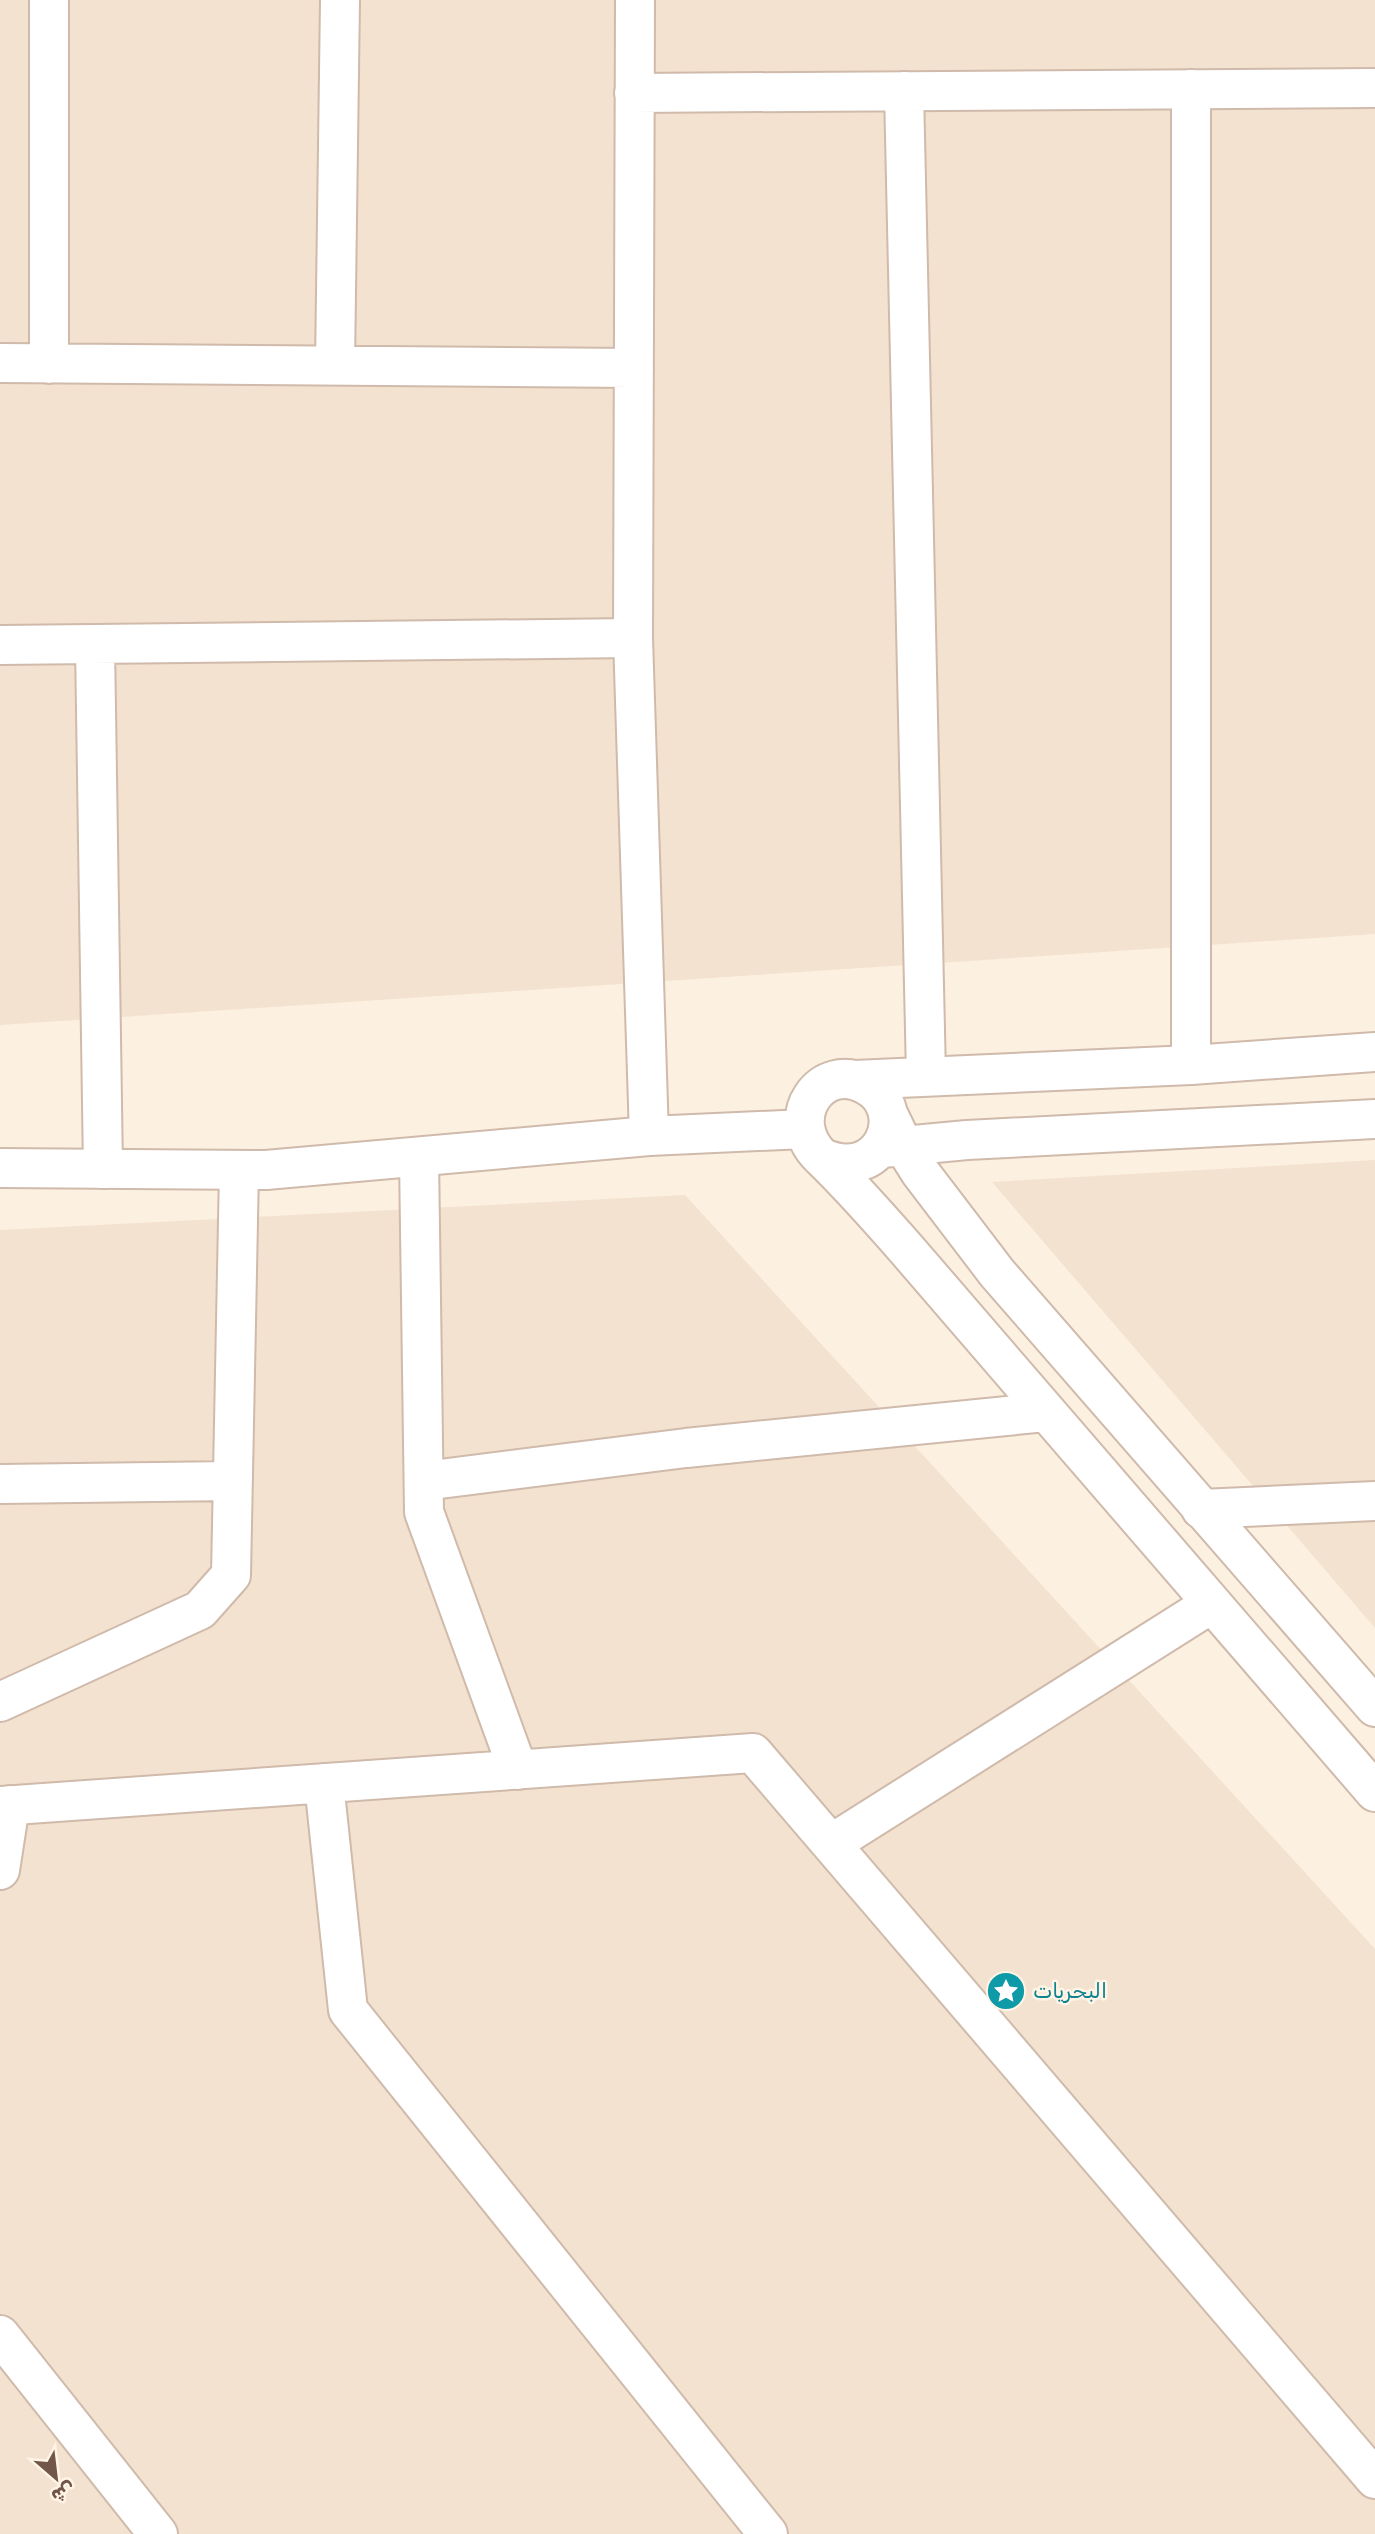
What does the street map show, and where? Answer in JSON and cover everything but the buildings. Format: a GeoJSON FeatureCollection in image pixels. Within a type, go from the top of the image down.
{"type":"FeatureCollection","features":[{"type":"Feature","properties":{"kind":"street"},"geometry":{"type":"LineString","coordinates":[[48,0],[50,364]]}},
{"type":"Feature","properties":{"kind":"street"},"geometry":{"type":"LineString","coordinates":[[335,365],[341,0]]}},
{"type":"Feature","properties":{"kind":"street"},"geometry":{"type":"LineString","coordinates":[[635,0],[633,638],[649,1136]]}},
{"type":"Feature","properties":{"kind":"street"},"geometry":{"type":"LineString","coordinates":[[634,93],[1375,88]]}},
{"type":"Feature","properties":{"kind":"street"},"geometry":{"type":"LineString","coordinates":[[1191,89],[1191,1065]]}},
{"type":"Feature","properties":{"kind":"street"},"geometry":{"type":"LineString","coordinates":[[904,91],[926,1075]]}},
{"type":"Feature","properties":{"kind":"street"},"geometry":{"type":"LineString","coordinates":[[0,363],[634,368]]}},
{"type":"Feature","properties":{"kind":"street"},"geometry":{"type":"LineString","coordinates":[[0,645],[633,638]]}},
{"type":"Feature","properties":{"kind":"street"},"geometry":{"type":"LineString","coordinates":[[95,644],[103,1168]]}},
{"type":"Feature","properties":{"kind":"street"},"geometry":{"type":"LineString","coordinates":[[1375,1052],[1191,1065],[840,1080],[827,1084],[816,1092],[808,1102],[804,1115],[812,1143],[1375,1792]]}},
{"type":"Feature","properties":{"kind":"street"},"geometry":{"type":"LineString","coordinates":[[854,1080],[866,1084],[885,1103],[891,1136],[997,1273],[1375,1707]]}},
{"type":"Feature","properties":{"kind":"street"},"geometry":{"type":"LineString","coordinates":[[0,1168],[266,1170],[649,1136],[812,1143],[835,1164],[852,1164],[868,1159],[891,1136],[967,1140],[1375,1119]]}},
{"type":"Feature","properties":{"kind":"street"},"geometry":{"type":"LineString","coordinates":[[937,1194],[941,1169],[947,1157],[967,1140]]}},
{"type":"Feature","properties":{"kind":"street"},"geometry":{"type":"LineString","coordinates":[[419,1157],[424,1512],[518,1770]]}},
{"type":"Feature","properties":{"kind":"street"},"geometry":{"type":"LineString","coordinates":[[0,1702],[200,1610],[231,1575],[239,1170]]}},
{"type":"Feature","properties":{"kind":"street"},"geometry":{"type":"LineString","coordinates":[[424,1481],[686,1448],[1046,1412]]}},
{"type":"Feature","properties":{"kind":"street"},"geometry":{"type":"LineString","coordinates":[[0,1484],[232,1481]]}},
{"type":"Feature","properties":{"kind":"street"},"geometry":{"type":"LineString","coordinates":[[1201,1509],[1375,1501]]}},
{"type":"Feature","properties":{"kind":"street"},"geometry":{"type":"LineString","coordinates":[[831,1844],[1211,1604]]}},
{"type":"Feature","properties":{"kind":"street"},"geometry":{"type":"LineString","coordinates":[[0,1870],[5,1805],[753,1753],[1375,2479]]}},
{"type":"Feature","properties":{"kind":"street"},"geometry":{"type":"LineString","coordinates":[[324,1783],[348,2010],[768,2534]]}},
{"type":"Feature","properties":{"kind":"street"},"geometry":{"type":"LineString","coordinates":[[0,2334],[158,2534]]}},
{"type":"Feature","properties":{"kind":"shaded area"},"geometry":{"type":"Polygon","coordinates":[[[0,0],[1375,0],[1375,934],[0,1025],[0,0]]]}},
{"type":"Feature","properties":{"kind":"shaded area"},"geometry":{"type":"Polygon","coordinates":[[[1375,1160],[1375,1628],[992,1182],[1375,1160]]]}},
{"type":"Feature","properties":{"kind":"shaded area"},"geometry":{"type":"Polygon","coordinates":[[[685,1195],[1375,1949],[1375,2534],[0,2534],[0,1230],[685,1195]]]}},
{"type":"Feature","properties":{"kind":"place","name":"البحريات"},"geometry":{"type":"Point","coordinates":[1006,1991]}}]}
